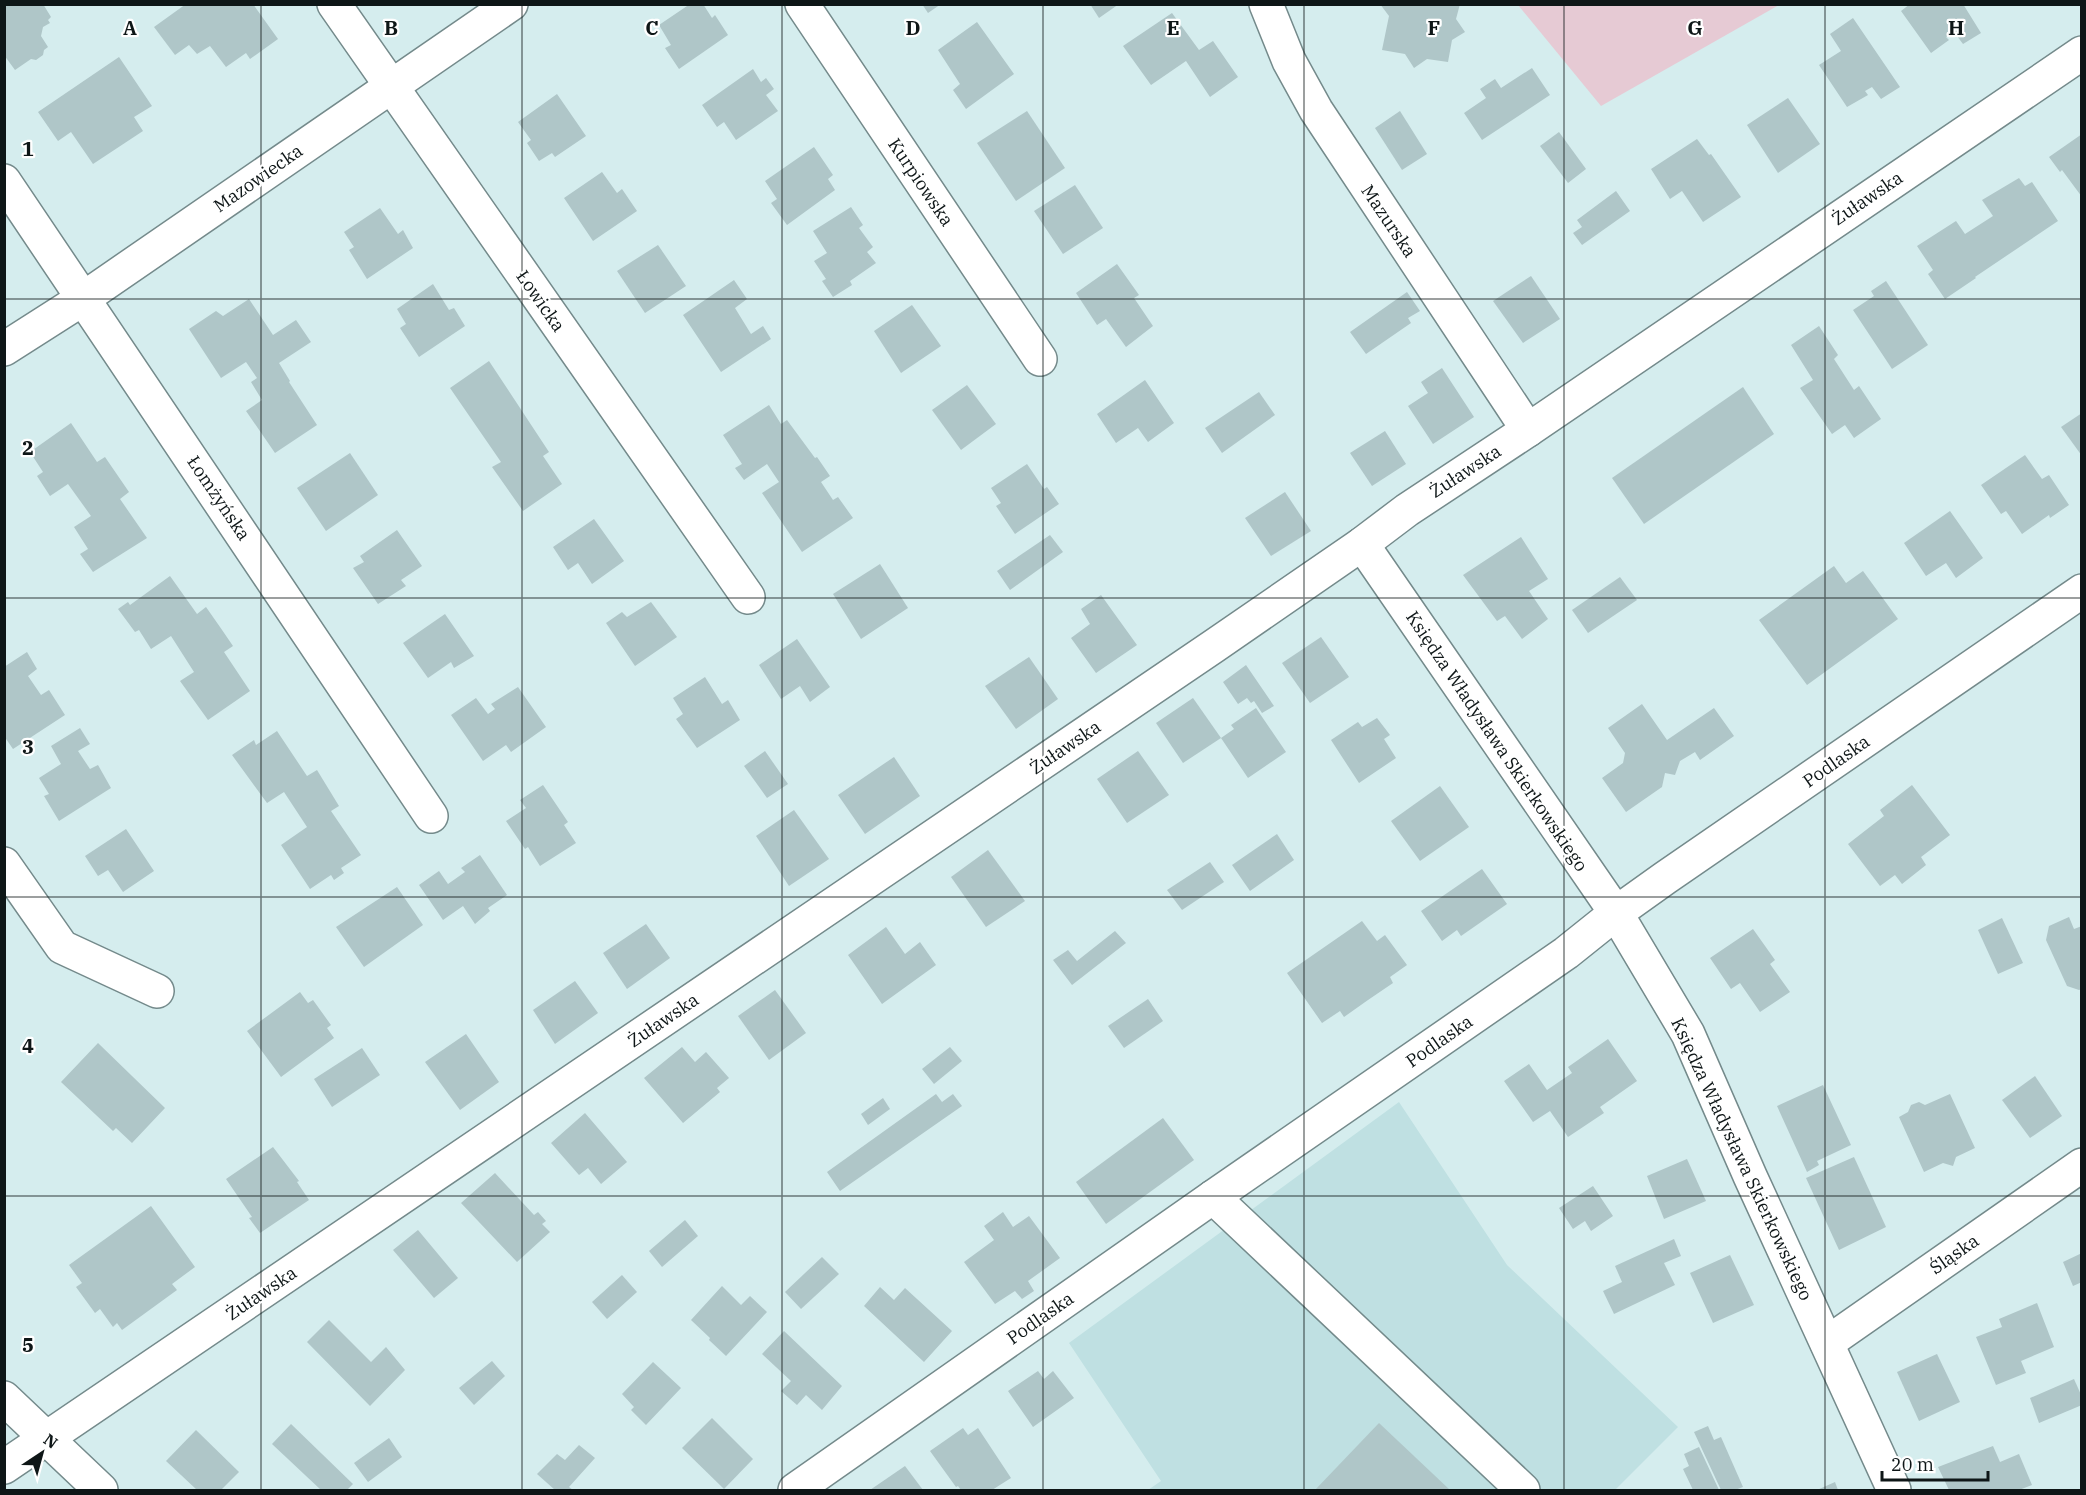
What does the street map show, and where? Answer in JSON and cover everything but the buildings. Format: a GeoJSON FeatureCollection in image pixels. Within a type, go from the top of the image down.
{"type":"FeatureCollection","features":[{"type":"Feature","properties":{"kind":"street","name":"Łowicka"},"geometry":{"type":"LineString","coordinates":[[334,4],[748,597]]}},
{"type":"Feature","properties":{"kind":"street","name":"Mazowiecka"},"geometry":{"type":"LineString","coordinates":[[4,349],[84,298],[511,4]]}},
{"type":"Feature","properties":{"kind":"street","name":"Kurpiowska"},"geometry":{"type":"LineString","coordinates":[[802,4],[1040,358]]}},
{"type":"Feature","properties":{"kind":"street","name":"Mazurska"},"geometry":{"type":"LineString","coordinates":[[1266,4],[1289,61],[1316,110],[1528,429]]}},
{"type":"Feature","properties":{"kind":"street","name":"Żuławska"},"geometry":{"type":"LineString","coordinates":[[4,1467],[1362,544],[1407,510],[2082,53]]}},
{"type":"Feature","properties":{"kind":"street","name":"Łomżyńska"},"geometry":{"type":"LineString","coordinates":[[4,181],[431,816]]}},
{"type":"Feature","properties":{"kind":"street","name":"Księdza Władysława Skierkowskiego"},"geometry":{"type":"LineString","coordinates":[[1362,544],[1616,913],[1688,1034],[1750,1176],[1894,1491]]}},
{"type":"Feature","properties":{"kind":"street","name":"Podlaska"},"geometry":{"type":"LineString","coordinates":[[795,1491],[1213,1197],[1566,953],[1616,913],[2082,591]]}},
{"type":"Feature","properties":{"kind":"street"},"geometry":{"type":"LineString","coordinates":[[4,864],[62,947],[158,991]]}},
{"type":"Feature","properties":{"kind":"street","name":"Śląska"},"geometry":{"type":"LineString","coordinates":[[1827,1343],[2082,1165]]}},
{"type":"Feature","properties":{"kind":"street"},"geometry":{"type":"LineString","coordinates":[[1213,1197],[1523,1491]]}},
{"type":"Feature","properties":{"kind":"street"},"geometry":{"type":"LineString","coordinates":[[4,1398],[101,1491]]}},
{"type":"Feature","properties":{"kind":"shaded area"},"geometry":{"type":"Polygon","coordinates":[[[1518,5],[1779,5],[1601,106],[1518,5]]]}},
{"type":"Feature","properties":{"kind":"shaded area"},"geometry":{"type":"Polygon","coordinates":[[[1399,1102],[1507,1265],[1678,1427],[1615,1490],[1148,1490],[1161,1481],[1069,1343],[1399,1102]]]}}]}
